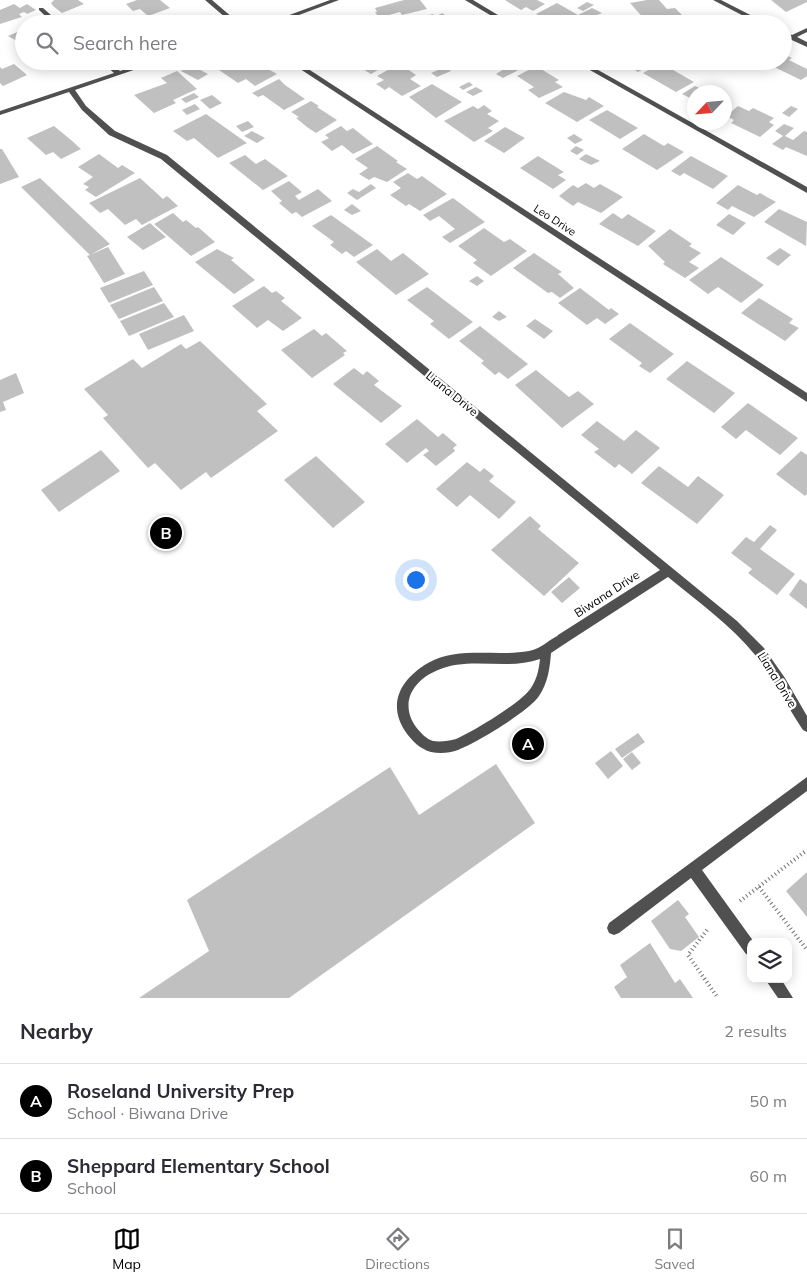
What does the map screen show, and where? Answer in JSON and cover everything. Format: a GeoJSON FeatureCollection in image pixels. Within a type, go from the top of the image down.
{"type":"FeatureCollection","features":[{"type":"Feature","properties":{"kind":"street"},"geometry":{"type":"LineString","coordinates":[[208,0],[226,15]]}},
{"type":"Feature","properties":{"kind":"street"},"geometry":{"type":"LineString","coordinates":[[294,15],[336,0]]}},
{"type":"Feature","properties":{"kind":"street"},"geometry":{"type":"LineString","coordinates":[[468,0],[494,15]]}},
{"type":"Feature","properties":{"kind":"street"},"geometry":{"type":"LineString","coordinates":[[716,0],[746,15]]}},
{"type":"Feature","properties":{"kind":"street"},"geometry":{"type":"LineString","coordinates":[[41,9],[48,15]]}},
{"type":"Feature","properties":{"kind":"street"},"geometry":{"type":"LineString","coordinates":[[792,37],[807,30]]}},
{"type":"Feature","properties":{"kind":"street"},"geometry":{"type":"LineString","coordinates":[[792,37],[807,44]]}},
{"type":"Feature","properties":{"kind":"street"},"geometry":{"type":"LineString","coordinates":[[115,70],[120,74]]}},
{"type":"Feature","properties":{"kind":"street"},"geometry":{"type":"LineString","coordinates":[[0,113],[131,70]]}},
{"type":"Feature","properties":{"kind":"street","name":"Leo Drive"},"geometry":{"type":"LineString","coordinates":[[306,70],[807,398]]}},
{"type":"Feature","properties":{"kind":"street"},"geometry":{"type":"LineString","coordinates":[[593,70],[807,190]]}},
{"type":"Feature","properties":{"kind":"street","name":"Liana Drive"},"geometry":{"type":"LineString","coordinates":[[71,90],[84,108],[112,133],[164,157],[752,641],[778,677],[796,711],[807,726]]}},
{"type":"Feature","properties":{"kind":"street","name":"Biwana Drive"},"geometry":{"type":"LineString","coordinates":[[546,650],[545,666],[532,696],[457,745],[440,747],[422,742],[404,720],[401,709],[404,693],[413,681],[430,668],[463,658],[526,658],[546,650],[668,571]]}},
{"type":"Feature","properties":{"kind":"street"},"geometry":{"type":"LineString","coordinates":[[614,928],[807,783]]}},
{"type":"Feature","properties":{"kind":"street"},"geometry":{"type":"LineString","coordinates":[[693,869],[747,944]]}},
{"type":"Feature","properties":{"kind":"street"},"geometry":{"type":"LineString","coordinates":[[775,983],[786,998]]}},
{"type":"Feature","properties":{"kind":"path"},"geometry":{"type":"LineString","coordinates":[[737,904],[807,850]]}},
{"type":"Feature","properties":{"kind":"path"},"geometry":{"type":"LineString","coordinates":[[759,886],[807,950]]}},
{"type":"Feature","properties":{"kind":"path"},"geometry":{"type":"LineString","coordinates":[[706,930],[688,955],[718,998]]}},
{"type":"Feature","properties":{"kind":"building"},"geometry":{"type":"Polygon","coordinates":[[[54,0],[78,0],[84,4],[62,13],[51,3],[54,0]]]}},
{"type":"Feature","properties":{"kind":"building"},"geometry":{"type":"Polygon","coordinates":[[[137,0],[160,0],[170,8],[147,15],[140,9],[133,11],[126,4],[137,0]]]}},
{"type":"Feature","properties":{"kind":"building"},"geometry":{"type":"Polygon","coordinates":[[[404,0],[420,0],[427,9],[402,15],[400,12],[389,15],[377,15],[375,8],[404,0]]]}},
{"type":"Feature","properties":{"kind":"building"},"geometry":{"type":"Polygon","coordinates":[[[505,0],[537,0],[545,4],[533,11],[526,7],[521,10],[505,0]]]}},
{"type":"Feature","properties":{"kind":"building"},"geometry":{"type":"Polygon","coordinates":[[[659,0],[667,9],[675,8],[682,15],[641,15],[630,3],[659,0]]]}},
{"type":"Feature","properties":{"kind":"building"},"geometry":{"type":"Polygon","coordinates":[[[771,0],[807,0],[807,2],[786,12],[771,0]]]}},
{"type":"Feature","properties":{"kind":"building"},"geometry":{"type":"Polygon","coordinates":[[[587,2],[594,5],[583,11],[577,8],[587,2]]]}},
{"type":"Feature","properties":{"kind":"building"},"geometry":{"type":"Polygon","coordinates":[[[557,3],[578,15],[538,15],[536,14],[557,3]]]}},
{"type":"Feature","properties":{"kind":"building"},"geometry":{"type":"Polygon","coordinates":[[[14,4],[20,8],[27,4],[36,10],[27,14],[24,12],[20,15],[15,15],[15,19],[0,24],[0,10],[14,4]]]}},
{"type":"Feature","properties":{"kind":"building"},"geometry":{"type":"Polygon","coordinates":[[[592,8],[602,13],[597,15],[578,15],[592,8]]]}},
{"type":"Feature","properties":{"kind":"building"},"geometry":{"type":"Polygon","coordinates":[[[15,33],[15,40],[8,36],[15,33]]]}},
{"type":"Feature","properties":{"kind":"building"},"geometry":{"type":"Polygon","coordinates":[[[792,62],[807,69],[807,76],[801,80],[780,70],[792,70],[792,62]]]}},
{"type":"Feature","properties":{"kind":"building"},"geometry":{"type":"Polygon","coordinates":[[[14,64],[15,70],[21,70],[27,75],[3,86],[0,83],[0,67],[2,69],[14,64]]]}},
{"type":"Feature","properties":{"kind":"building"},"geometry":{"type":"Polygon","coordinates":[[[200,70],[208,74],[198,80],[181,71],[200,70]]]}},
{"type":"Feature","properties":{"kind":"building"},"geometry":{"type":"Polygon","coordinates":[[[219,70],[270,70],[277,74],[255,86],[246,79],[238,83],[219,70]]]}},
{"type":"Feature","properties":{"kind":"building"},"geometry":{"type":"Polygon","coordinates":[[[364,70],[378,70],[371,74],[364,70]]]}},
{"type":"Feature","properties":{"kind":"building"},"geometry":{"type":"Polygon","coordinates":[[[388,70],[409,70],[416,75],[410,79],[421,86],[402,96],[389,87],[385,90],[376,84],[384,80],[377,76],[388,70]]]}},
{"type":"Feature","properties":{"kind":"building"},"geometry":{"type":"Polygon","coordinates":[[[438,70],[451,71],[437,77],[431,73],[438,70]]]}},
{"type":"Feature","properties":{"kind":"building"},"geometry":{"type":"Polygon","coordinates":[[[502,70],[518,70],[503,78],[496,74],[502,70]]]}},
{"type":"Feature","properties":{"kind":"building"},"geometry":{"type":"Polygon","coordinates":[[[528,70],[543,70],[559,80],[555,82],[563,87],[539,98],[528,90],[534,87],[517,76],[528,70]]]}},
{"type":"Feature","properties":{"kind":"building"},"geometry":{"type":"Polygon","coordinates":[[[648,70],[673,70],[694,82],[676,92],[643,73],[648,70]]]}},
{"type":"Feature","properties":{"kind":"building"},"geometry":{"type":"Polygon","coordinates":[[[177,71],[197,89],[173,100],[176,103],[154,113],[134,95],[167,83],[161,78],[177,71]]]}},
{"type":"Feature","properties":{"kind":"building"},"geometry":{"type":"Polygon","coordinates":[[[279,79],[305,99],[284,110],[263,95],[258,97],[252,93],[279,79]]]}},
{"type":"Feature","properties":{"kind":"building"},"geometry":{"type":"Polygon","coordinates":[[[469,82],[473,85],[463,90],[459,87],[469,82]]]}},
{"type":"Feature","properties":{"kind":"building"},"geometry":{"type":"Polygon","coordinates":[[[432,84],[462,102],[436,118],[409,97],[432,84]]]}},
{"type":"Feature","properties":{"kind":"building"},"geometry":{"type":"Polygon","coordinates":[[[476,87],[483,91],[473,96],[466,92],[476,87]]]}},
{"type":"Feature","properties":{"kind":"building"},"geometry":{"type":"Polygon","coordinates":[[[564,92],[586,100],[589,97],[604,106],[577,122],[545,103],[564,92]]]}},
{"type":"Feature","properties":{"kind":"building"},"geometry":{"type":"Polygon","coordinates":[[[194,93],[199,97],[186,103],[181,99],[194,93]]]}},
{"type":"Feature","properties":{"kind":"building"},"geometry":{"type":"Polygon","coordinates":[[[212,95],[222,103],[210,109],[200,100],[212,95]]]}},
{"type":"Feature","properties":{"kind":"building"},"geometry":{"type":"Polygon","coordinates":[[[311,101],[337,120],[316,133],[291,112],[311,101]]]}},
{"type":"Feature","properties":{"kind":"building"},"geometry":{"type":"Polygon","coordinates":[[[195,104],[200,109],[187,115],[182,110],[195,104]]]}},
{"type":"Feature","properties":{"kind":"building"},"geometry":{"type":"Polygon","coordinates":[[[484,105],[492,111],[487,114],[499,121],[488,128],[493,131],[474,142],[444,121],[473,106],[478,109],[484,105]]]}},
{"type":"Feature","properties":{"kind":"building"},"geometry":{"type":"Polygon","coordinates":[[[738,106],[749,111],[753,108],[774,118],[769,122],[774,125],[760,137],[732,123],[734,120],[732,119],[732,111],[738,106]]]}},
{"type":"Feature","properties":{"kind":"building"},"geometry":{"type":"Polygon","coordinates":[[[791,106],[798,109],[789,117],[782,113],[791,106]]]}},
{"type":"Feature","properties":{"kind":"building"},"geometry":{"type":"Polygon","coordinates":[[[607,110],[638,128],[620,139],[589,120],[607,110]]]}},
{"type":"Feature","properties":{"kind":"building"},"geometry":{"type":"Polygon","coordinates":[[[206,114],[247,143],[218,158],[194,138],[187,141],[173,131],[206,114]]]}},
{"type":"Feature","properties":{"kind":"building"},"geometry":{"type":"Polygon","coordinates":[[[248,121],[254,127],[242,132],[236,126],[248,121]]]}},
{"type":"Feature","properties":{"kind":"building"},"geometry":{"type":"Polygon","coordinates":[[[784,124],[794,128],[785,136],[793,140],[804,131],[807,132],[807,156],[786,147],[783,150],[772,144],[783,136],[775,131],[784,124]]]}},
{"type":"Feature","properties":{"kind":"building"},"geometry":{"type":"Polygon","coordinates":[[[54,126],[81,149],[61,159],[53,152],[46,155],[27,138],[54,126]]]}},
{"type":"Feature","properties":{"kind":"building"},"geometry":{"type":"Polygon","coordinates":[[[341,126],[347,131],[353,128],[373,144],[353,154],[342,145],[332,151],[321,142],[329,138],[325,135],[341,126]]]}},
{"type":"Feature","properties":{"kind":"building"},"geometry":{"type":"Polygon","coordinates":[[[505,127],[525,138],[504,153],[484,141],[505,127]]]}},
{"type":"Feature","properties":{"kind":"building"},"geometry":{"type":"Polygon","coordinates":[[[252,131],[265,138],[257,143],[244,136],[252,131]]]}},
{"type":"Feature","properties":{"kind":"building"},"geometry":{"type":"Polygon","coordinates":[[[574,134],[583,140],[575,144],[567,138],[574,134]]]}},
{"type":"Feature","properties":{"kind":"building"},"geometry":{"type":"Polygon","coordinates":[[[644,134],[664,146],[668,143],[684,152],[657,170],[622,149],[644,134]]]}},
{"type":"Feature","properties":{"kind":"building"},"geometry":{"type":"Polygon","coordinates":[[[377,146],[407,169],[387,182],[374,177],[369,180],[359,174],[368,168],[355,159],[377,146]]]}},
{"type":"Feature","properties":{"kind":"building"},"geometry":{"type":"Polygon","coordinates":[[[576,146],[584,150],[577,155],[570,151],[576,146]]]}},
{"type":"Feature","properties":{"kind":"building"},"geometry":{"type":"Polygon","coordinates":[[[0,149],[2,149],[19,177],[0,184],[0,149]]]}},
{"type":"Feature","properties":{"kind":"building"},"geometry":{"type":"Polygon","coordinates":[[[99,154],[118,168],[122,165],[135,173],[96,197],[85,190],[89,187],[83,184],[93,177],[78,167],[99,154]]]}},
{"type":"Feature","properties":{"kind":"building"},"geometry":{"type":"Polygon","coordinates":[[[586,154],[600,161],[591,165],[579,159],[586,154]]]}},
{"type":"Feature","properties":{"kind":"building"},"geometry":{"type":"Polygon","coordinates":[[[245,155],[256,164],[265,159],[288,176],[263,190],[229,163],[245,155]]]}},
{"type":"Feature","properties":{"kind":"building"},"geometry":{"type":"Polygon","coordinates":[[[538,156],[564,172],[558,175],[566,180],[553,189],[520,168],[538,156]]]}},
{"type":"Feature","properties":{"kind":"building"},"geometry":{"type":"Polygon","coordinates":[[[691,156],[728,176],[713,189],[684,173],[680,176],[671,171],[691,156]]]}},
{"type":"Feature","properties":{"kind":"building"},"geometry":{"type":"Polygon","coordinates":[[[408,173],[417,179],[422,176],[447,194],[420,211],[409,204],[406,206],[390,195],[401,188],[393,182],[408,173]]]}},
{"type":"Feature","properties":{"kind":"building"},"geometry":{"type":"Polygon","coordinates":[[[40,178],[110,244],[90,255],[21,187],[40,178]]]}},
{"type":"Feature","properties":{"kind":"building"},"geometry":{"type":"Polygon","coordinates":[[[140,178],[163,199],[167,196],[178,206],[142,225],[136,219],[125,225],[108,209],[100,213],[89,203],[140,178]]]}},
{"type":"Feature","properties":{"kind":"building"},"geometry":{"type":"Polygon","coordinates":[[[289,181],[302,192],[295,196],[299,200],[318,189],[332,201],[302,217],[296,212],[292,214],[279,203],[282,201],[271,191],[289,181]]]}},
{"type":"Feature","properties":{"kind":"building"},"geometry":{"type":"Polygon","coordinates":[[[586,183],[594,188],[600,184],[623,197],[601,213],[578,202],[573,206],[559,196],[573,185],[578,188],[586,183]]]}},
{"type":"Feature","properties":{"kind":"building"},"geometry":{"type":"Polygon","coordinates":[[[371,184],[376,188],[357,200],[347,193],[353,189],[359,192],[371,184]]]}},
{"type":"Feature","properties":{"kind":"building"},"geometry":{"type":"Polygon","coordinates":[[[738,185],[757,195],[760,193],[776,202],[754,217],[732,206],[728,210],[716,203],[738,185]]]}},
{"type":"Feature","properties":{"kind":"building"},"geometry":{"type":"Polygon","coordinates":[[[453,198],[485,222],[450,243],[442,237],[455,229],[439,216],[430,221],[423,215],[453,198]]]}},
{"type":"Feature","properties":{"kind":"building"},"geometry":{"type":"Polygon","coordinates":[[[352,204],[361,211],[352,215],[344,210],[352,204]]]}},
{"type":"Feature","properties":{"kind":"building"},"geometry":{"type":"Polygon","coordinates":[[[779,209],[807,222],[806,246],[764,222],[779,209]]]}},
{"type":"Feature","properties":{"kind":"building"},"geometry":{"type":"Polygon","coordinates":[[[173,213],[183,222],[186,220],[196,228],[198,227],[215,242],[191,256],[154,224],[173,213]]]}},
{"type":"Feature","properties":{"kind":"building"},"geometry":{"type":"Polygon","coordinates":[[[613,213],[622,219],[628,214],[656,231],[638,246],[599,224],[613,213]]]}},
{"type":"Feature","properties":{"kind":"building"},"geometry":{"type":"Polygon","coordinates":[[[729,214],[746,223],[733,235],[716,225],[729,214]]]}},
{"type":"Feature","properties":{"kind":"building"},"geometry":{"type":"Polygon","coordinates":[[[331,215],[373,245],[354,257],[346,251],[342,254],[330,245],[334,242],[312,226],[331,215]]]}},
{"type":"Feature","properties":{"kind":"building"},"geometry":{"type":"Polygon","coordinates":[[[150,223],[166,237],[143,250],[127,237],[150,223]]]}},
{"type":"Feature","properties":{"kind":"building"},"geometry":{"type":"Polygon","coordinates":[[[484,228],[504,242],[510,239],[527,251],[491,276],[473,263],[477,260],[458,246],[484,228]]]}},
{"type":"Feature","properties":{"kind":"building"},"geometry":{"type":"Polygon","coordinates":[[[670,229],[692,244],[689,246],[701,253],[689,262],[699,268],[685,278],[663,264],[665,262],[648,246],[670,229]]]}},
{"type":"Feature","properties":{"kind":"building"},"geometry":{"type":"Polygon","coordinates":[[[108,247],[125,274],[104,283],[87,256],[108,247]]]}},
{"type":"Feature","properties":{"kind":"building"},"geometry":{"type":"Polygon","coordinates":[[[780,248],[791,255],[778,266],[766,258],[780,248]]]}},
{"type":"Feature","properties":{"kind":"building"},"geometry":{"type":"Polygon","coordinates":[[[217,249],[234,258],[231,260],[255,280],[234,294],[195,262],[217,249]]]}},
{"type":"Feature","properties":{"kind":"building"},"geometry":{"type":"Polygon","coordinates":[[[377,249],[391,261],[403,253],[429,274],[396,295],[356,262],[377,249]]]}},
{"type":"Feature","properties":{"kind":"building"},"geometry":{"type":"Polygon","coordinates":[[[534,253],[562,272],[558,274],[574,288],[560,298],[552,292],[548,293],[513,268],[534,253]]]}},
{"type":"Feature","properties":{"kind":"building"},"geometry":{"type":"Polygon","coordinates":[[[721,257],[764,285],[741,303],[718,287],[708,294],[689,280],[721,257]]]}},
{"type":"Feature","properties":{"kind":"building"},"geometry":{"type":"Polygon","coordinates":[[[144,271],[153,285],[109,303],[100,288],[144,271]]]}},
{"type":"Feature","properties":{"kind":"building"},"geometry":{"type":"Polygon","coordinates":[[[477,276],[484,281],[477,286],[469,281],[477,276]]]}},
{"type":"Feature","properties":{"kind":"building"},"geometry":{"type":"Polygon","coordinates":[[[264,286],[272,293],[276,291],[285,298],[281,301],[302,318],[283,331],[268,320],[257,328],[232,306],[264,286]]]}},
{"type":"Feature","properties":{"kind":"building"},"geometry":{"type":"Polygon","coordinates":[[[154,287],[163,301],[119,319],[110,305],[154,287]]]}},
{"type":"Feature","properties":{"kind":"building"},"geometry":{"type":"Polygon","coordinates":[[[427,287],[473,322],[449,339],[430,324],[434,321],[407,300],[427,287]]]}},
{"type":"Feature","properties":{"kind":"building"},"geometry":{"type":"Polygon","coordinates":[[[580,288],[609,310],[611,308],[619,314],[605,324],[597,318],[587,325],[558,303],[580,288]]]}},
{"type":"Feature","properties":{"kind":"building"},"geometry":{"type":"Polygon","coordinates":[[[759,298],[793,319],[789,323],[799,328],[785,341],[741,313],[759,298]]]}},
{"type":"Feature","properties":{"kind":"building"},"geometry":{"type":"Polygon","coordinates":[[[164,303],[174,317],[129,336],[120,321],[164,303]]]}},
{"type":"Feature","properties":{"kind":"building"},"geometry":{"type":"Polygon","coordinates":[[[499,311],[507,317],[499,321],[492,317],[499,311]]]}},
{"type":"Feature","properties":{"kind":"building"},"geometry":{"type":"Polygon","coordinates":[[[184,315],[194,331],[148,350],[139,334],[184,315]]]}},
{"type":"Feature","properties":{"kind":"building"},"geometry":{"type":"Polygon","coordinates":[[[535,319],[553,331],[544,339],[526,326],[535,319]]]}},
{"type":"Feature","properties":{"kind":"building"},"geometry":{"type":"Polygon","coordinates":[[[630,323],[674,354],[650,373],[639,366],[642,363],[609,339],[630,323]]]}},
{"type":"Feature","properties":{"kind":"building"},"geometry":{"type":"Polygon","coordinates":[[[480,326],[528,364],[508,379],[499,372],[495,375],[481,363],[484,361],[459,341],[480,326]]]}},
{"type":"Feature","properties":{"kind":"building"},"geometry":{"type":"Polygon","coordinates":[[[314,329],[322,336],[326,333],[347,351],[343,353],[345,355],[312,378],[281,350],[314,329]]]}},
{"type":"Feature","properties":{"kind":"building"},"geometry":{"type":"Polygon","coordinates":[[[200,341],[267,404],[257,411],[278,431],[211,478],[206,472],[181,490],[155,463],[148,468],[103,418],[108,415],[84,389],[133,359],[142,368],[181,344],[186,349],[200,341]]]}},
{"type":"Feature","properties":{"kind":"building"},"geometry":{"type":"Polygon","coordinates":[[[687,361],[735,393],[714,413],[666,379],[687,361]]]}},
{"type":"Feature","properties":{"kind":"building"},"geometry":{"type":"Polygon","coordinates":[[[354,368],[363,375],[367,371],[379,381],[374,385],[402,406],[381,423],[333,384],[354,368]]]}},
{"type":"Feature","properties":{"kind":"building"},"geometry":{"type":"Polygon","coordinates":[[[536,370],[569,397],[578,391],[594,404],[562,428],[515,385],[536,370]]]}},
{"type":"Feature","properties":{"kind":"building"},"geometry":{"type":"Polygon","coordinates":[[[16,373],[24,393],[3,402],[6,410],[0,412],[0,380],[16,373]]]}},
{"type":"Feature","properties":{"kind":"building"},"geometry":{"type":"Polygon","coordinates":[[[748,403],[798,438],[780,455],[746,430],[736,439],[721,427],[748,403]]]}},
{"type":"Feature","properties":{"kind":"building"},"geometry":{"type":"Polygon","coordinates":[[[417,419],[438,437],[443,433],[457,445],[453,448],[455,451],[436,466],[423,455],[429,451],[426,448],[407,463],[385,444],[417,419]]]}},
{"type":"Feature","properties":{"kind":"building"},"geometry":{"type":"Polygon","coordinates":[[[597,421],[624,441],[636,430],[660,448],[632,474],[619,464],[615,468],[594,452],[599,449],[581,435],[597,421]]]}},
{"type":"Feature","properties":{"kind":"building"},"geometry":{"type":"Polygon","coordinates":[[[101,450],[120,471],[59,512],[41,490],[101,450]]]}},
{"type":"Feature","properties":{"kind":"building"},"geometry":{"type":"Polygon","coordinates":[[[801,451],[807,455],[807,494],[805,496],[776,474],[801,451]]]}},
{"type":"Feature","properties":{"kind":"building"},"geometry":{"type":"Polygon","coordinates":[[[316,456],[365,502],[333,528],[284,480],[316,456]]]}},
{"type":"Feature","properties":{"kind":"building"},"geometry":{"type":"Polygon","coordinates":[[[467,462],[480,472],[484,468],[494,476],[489,481],[516,502],[499,519],[470,495],[457,507],[436,489],[467,462]]]}},
{"type":"Feature","properties":{"kind":"building"},"geometry":{"type":"Polygon","coordinates":[[[659,466],[688,487],[698,476],[724,495],[697,524],[641,483],[659,466]]]}},
{"type":"Feature","properties":{"kind":"building"},"geometry":{"type":"Polygon","coordinates":[[[530,516],[541,526],[538,529],[579,563],[544,596],[491,550],[530,516]]]}},
{"type":"Feature","properties":{"kind":"building"},"geometry":{"type":"Polygon","coordinates":[[[770,525],[777,530],[760,549],[795,574],[777,595],[748,573],[752,569],[731,553],[746,537],[754,542],[770,525]]]}},
{"type":"Feature","properties":{"kind":"building"},"geometry":{"type":"Polygon","coordinates":[[[569,577],[580,588],[562,603],[551,592],[569,577]]]}},
{"type":"Feature","properties":{"kind":"building"},"geometry":{"type":"Polygon","coordinates":[[[800,579],[807,584],[807,609],[789,595],[800,579]]]}},
{"type":"Feature","properties":{"kind":"building"},"geometry":{"type":"Polygon","coordinates":[[[638,733],[645,742],[622,758],[615,749],[638,733]]]}},
{"type":"Feature","properties":{"kind":"building"},"geometry":{"type":"Polygon","coordinates":[[[611,751],[623,766],[608,779],[595,763],[611,751]]]}},
{"type":"Feature","properties":{"kind":"building"},"geometry":{"type":"Polygon","coordinates":[[[632,752],[641,763],[632,770],[623,759],[632,752]]]}},
{"type":"Feature","properties":{"kind":"building"},"geometry":{"type":"Polygon","coordinates":[[[496,764],[535,823],[289,998],[139,998],[209,951],[187,900],[390,767],[419,815],[496,764]]]}},
{"type":"Feature","properties":{"kind":"building"},"geometry":{"type":"Polygon","coordinates":[[[807,872],[807,917],[786,891],[807,872]]]}},
{"type":"Feature","properties":{"kind":"building"},"geometry":{"type":"Polygon","coordinates":[[[678,900],[689,914],[685,917],[699,937],[681,951],[670,949],[651,921],[678,900]]]}},
{"type":"Feature","properties":{"kind":"building"},"geometry":{"type":"Polygon","coordinates":[[[650,943],[675,983],[680,979],[693,998],[621,998],[614,987],[627,977],[620,965],[650,943]]]}},
{"type":"Feature","properties":{"kind":"place","name":"Sheppard Elementary School"},"geometry":{"type":"Point","coordinates":[166,533]}},
{"type":"Feature","properties":{"kind":"place","name":"Roseland University Prep"},"geometry":{"type":"Point","coordinates":[528,744]}}]}
